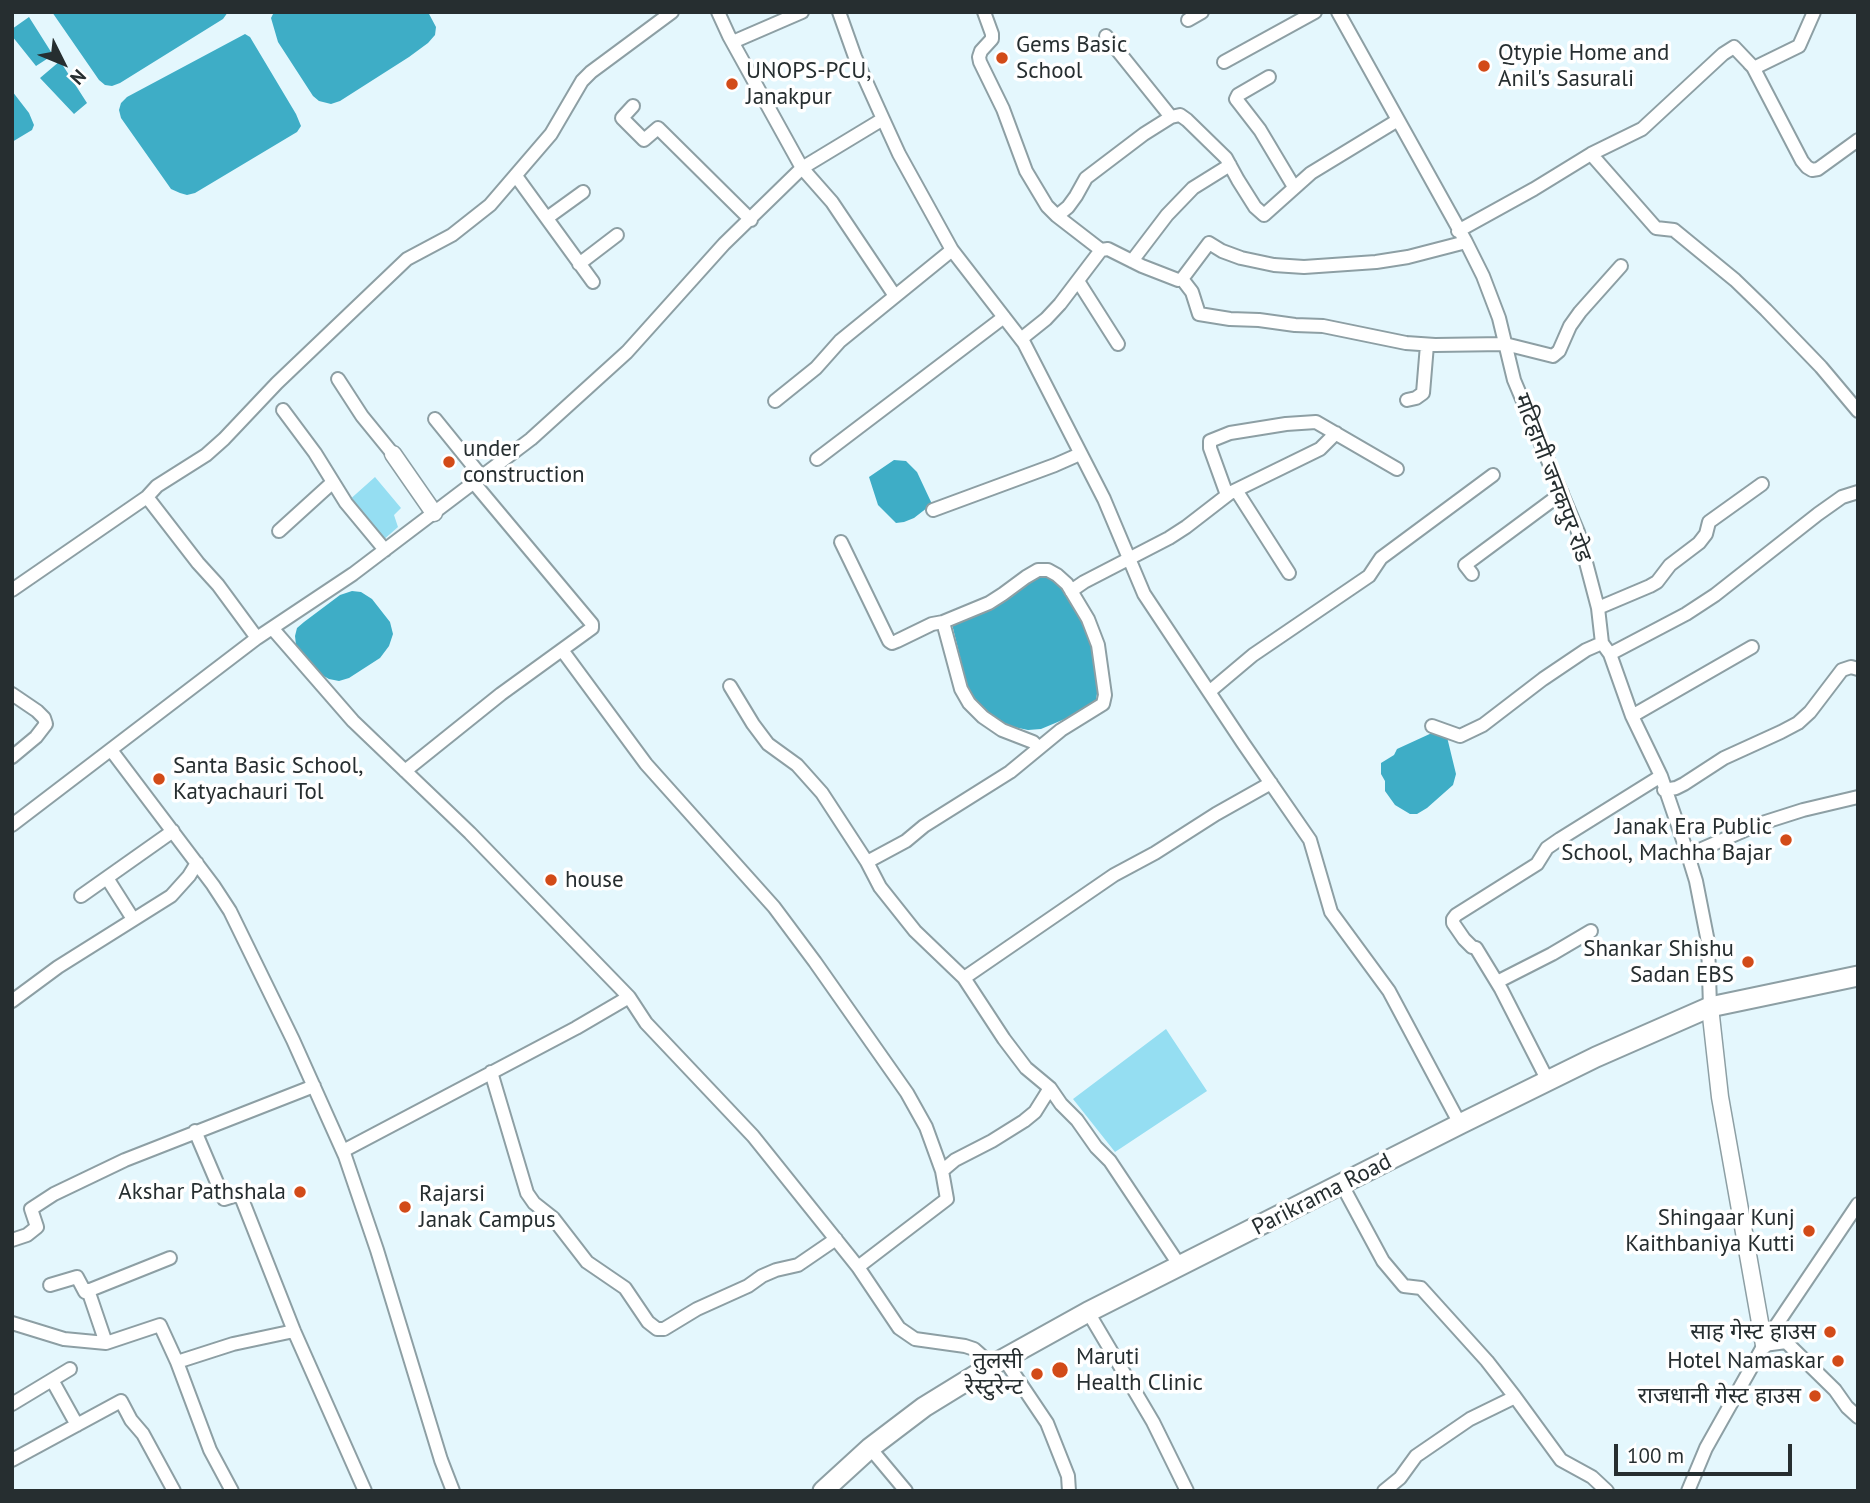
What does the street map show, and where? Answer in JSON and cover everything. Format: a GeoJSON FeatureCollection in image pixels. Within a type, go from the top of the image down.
{"type":"FeatureCollection","features":[{"type":"Feature","properties":{"kind":"main road","name":"Parikrama Road"},"geometry":{"type":"LineString","coordinates":[[823,1491],[870,1448],[924,1407],[996,1363],[1088,1312],[1460,1124],[1647,1034],[1710,1007],[1858,976]]}},
{"type":"Feature","properties":{"kind":"street"},"geometry":{"type":"LineString","coordinates":[[12,590],[147,496],[157,486],[206,455],[407,259],[452,235],[491,205],[551,134],[582,82],[591,72],[672,12]]}},
{"type":"Feature","properties":{"kind":"street"},"geometry":{"type":"LineString","coordinates":[[718,12],[802,168],[832,202],[895,296]]}},
{"type":"Feature","properties":{"kind":"street"},"geometry":{"type":"LineString","coordinates":[[729,36],[735,41],[802,12]]}},
{"type":"Feature","properties":{"kind":"street"},"geometry":{"type":"LineString","coordinates":[[839,12],[855,57],[900,154],[952,250],[1021,339],[1104,499],[1144,594],[1310,840],[1331,912],[1389,991],[1460,1124]]}},
{"type":"Feature","properties":{"kind":"street"},"geometry":{"type":"LineString","coordinates":[[984,12],[992,38],[981,51],[980,62],[1003,108],[1026,171],[1038,194],[1057,216],[1101,250]]}},
{"type":"Feature","properties":{"kind":"street"},"geometry":{"type":"LineString","coordinates":[[1188,20],[1202,12]]}},
{"type":"Feature","properties":{"kind":"street"},"geometry":{"type":"LineString","coordinates":[[1224,62],[1315,12]]}},
{"type":"Feature","properties":{"kind":"street","name":"मटिहानी जनकपुर रोड"},"geometry":{"type":"LineString","coordinates":[[1338,12],[1466,242],[1499,318],[1514,380],[1578,533],[1606,648],[1632,716],[1661,776],[1696,881],[1708,943],[1710,1007]]}},
{"type":"Feature","properties":{"kind":"street"},"geometry":{"type":"LineString","coordinates":[[1734,47],[1754,68],[1768,62],[1799,46],[1814,12]]}},
{"type":"Feature","properties":{"kind":"street"},"geometry":{"type":"LineString","coordinates":[[1106,36],[1171,117]]}},
{"type":"Feature","properties":{"kind":"street"},"geometry":{"type":"LineString","coordinates":[[1734,47],[1753,67],[1807,167],[1818,169],[1858,140]]}},
{"type":"Feature","properties":{"kind":"street"},"geometry":{"type":"LineString","coordinates":[[1458,231],[1591,154],[1642,129],[1734,47]]}},
{"type":"Feature","properties":{"kind":"street"},"geometry":{"type":"LineString","coordinates":[[1269,77],[1238,95],[1236,99],[1260,130],[1294,187]]}},
{"type":"Feature","properties":{"kind":"street"},"geometry":{"type":"LineString","coordinates":[[633,106],[622,118],[643,140],[658,128],[751,219]]}},
{"type":"Feature","properties":{"kind":"street"},"geometry":{"type":"LineString","coordinates":[[1057,216],[1076,196],[1086,178],[1171,117],[1180,116],[1187,120],[1226,158],[1255,207],[1264,215],[1311,173],[1398,120]]}},
{"type":"Feature","properties":{"kind":"street"},"geometry":{"type":"LineString","coordinates":[[12,825],[257,638],[353,574],[531,439],[627,352],[724,244],[802,168],[883,119]]}},
{"type":"Feature","properties":{"kind":"street"},"geometry":{"type":"LineString","coordinates":[[1591,154],[1656,228],[1674,230],[1766,310],[1821,367],[1858,411]]}},
{"type":"Feature","properties":{"kind":"street"},"geometry":{"type":"LineString","coordinates":[[1132,261],[1167,215],[1193,188],[1230,165]]}},
{"type":"Feature","properties":{"kind":"street"},"geometry":{"type":"LineString","coordinates":[[516,176],[593,282]]}},
{"type":"Feature","properties":{"kind":"street"},"geometry":{"type":"LineString","coordinates":[[547,218],[583,192]]}},
{"type":"Feature","properties":{"kind":"street"},"geometry":{"type":"LineString","coordinates":[[579,264],[618,235]]}},
{"type":"Feature","properties":{"kind":"street"},"geometry":{"type":"LineString","coordinates":[[1021,339],[1046,319],[1101,250],[1108,249],[1178,280],[1182,279],[1209,243],[1241,258],[1274,265],[1304,267],[1376,262],[1466,242]]}},
{"type":"Feature","properties":{"kind":"street"},"geometry":{"type":"LineString","coordinates":[[775,401],[816,368],[840,341],[952,250]]}},
{"type":"Feature","properties":{"kind":"street"},"geometry":{"type":"LineString","coordinates":[[1182,279],[1192,292],[1199,314],[1323,326],[1427,345],[1505,344],[1553,356],[1557,354],[1580,312],[1621,266]]}},
{"type":"Feature","properties":{"kind":"street"},"geometry":{"type":"LineString","coordinates":[[1078,281],[1118,344]]}},
{"type":"Feature","properties":{"kind":"street"},"geometry":{"type":"LineString","coordinates":[[817,459],[1004,317]]}},
{"type":"Feature","properties":{"kind":"street"},"geometry":{"type":"LineString","coordinates":[[1407,400],[1423,393],[1427,345]]}},
{"type":"Feature","properties":{"kind":"street"},"geometry":{"type":"LineString","coordinates":[[338,379],[434,513]]}},
{"type":"Feature","properties":{"kind":"street"},"geometry":{"type":"LineString","coordinates":[[283,410],[315,453],[346,503],[385,550]]}},
{"type":"Feature","properties":{"kind":"street"},"geometry":{"type":"LineString","coordinates":[[405,771],[501,694],[592,628],[592,624],[478,480],[435,419]]}},
{"type":"Feature","properties":{"kind":"street"},"geometry":{"type":"LineString","coordinates":[[1289,573],[1231,492],[1210,448],[1210,441],[1230,433],[1316,422],[1397,469]]}},
{"type":"Feature","properties":{"kind":"street"},"geometry":{"type":"LineString","coordinates":[[1071,591],[1186,527],[1231,492],[1320,449],[1336,433]]}},
{"type":"Feature","properties":{"kind":"street"},"geometry":{"type":"LineString","coordinates":[[933,510],[1080,454]]}},
{"type":"Feature","properties":{"kind":"street"},"geometry":{"type":"LineString","coordinates":[[1209,692],[1253,655],[1369,576],[1381,558],[1493,475]]}},
{"type":"Feature","properties":{"kind":"street"},"geometry":{"type":"LineString","coordinates":[[279,531],[333,482]]}},
{"type":"Feature","properties":{"kind":"street"},"geometry":{"type":"LineString","coordinates":[[1598,608],[1657,582],[1670,565],[1706,534],[1709,522],[1762,484]]}},
{"type":"Feature","properties":{"kind":"street"},"geometry":{"type":"LineString","coordinates":[[1432,726],[1460,736],[1483,726],[1543,679],[1586,650],[1606,648],[1686,614],[1715,595],[1842,497],[1858,492]]}},
{"type":"Feature","properties":{"kind":"street"},"geometry":{"type":"LineString","coordinates":[[1472,574],[1465,565],[1562,493]]}},
{"type":"Feature","properties":{"kind":"street"},"geometry":{"type":"LineString","coordinates":[[147,496],[257,638]]}},
{"type":"Feature","properties":{"kind":"street"},"geometry":{"type":"LineString","coordinates":[[841,542],[892,643],[932,624],[989,603],[1038,570],[1048,570],[1057,575],[1068,584],[1098,645],[1105,695],[1099,708],[1073,721],[1010,772],[924,826],[906,841],[867,862]]}},
{"type":"Feature","properties":{"kind":"street"},"geometry":{"type":"LineString","coordinates":[[943,622],[961,689],[969,703],[1002,730],[1032,742],[1039,748]]}},
{"type":"Feature","properties":{"kind":"street"},"geometry":{"type":"LineString","coordinates":[[272,628],[353,721],[470,833],[629,997],[646,1023],[753,1136],[858,1267],[899,1328],[925,1342],[974,1349],[996,1363],[1047,1423],[1068,1476],[1069,1491]]}},
{"type":"Feature","properties":{"kind":"street"},"geometry":{"type":"LineString","coordinates":[[1632,716],[1752,648]]}},
{"type":"Feature","properties":{"kind":"street"},"geometry":{"type":"LineString","coordinates":[[562,650],[652,772],[774,907],[907,1093],[926,1127],[942,1171],[947,1199],[858,1267]]}},
{"type":"Feature","properties":{"kind":"street"},"geometry":{"type":"LineString","coordinates":[[1664,790],[1684,784],[1724,758],[1798,723],[1810,712],[1842,670],[1851,667],[1858,669]]}},
{"type":"Feature","properties":{"kind":"street"},"geometry":{"type":"LineString","coordinates":[[730,686],[768,744],[797,765],[822,793],[880,887],[915,930],[964,978],[1026,1068],[1051,1088],[1061,1104],[1110,1161],[1180,1266]]}},
{"type":"Feature","properties":{"kind":"street"},"geometry":{"type":"LineString","coordinates":[[12,694],[37,711],[46,724],[37,737],[12,757]]}},
{"type":"Feature","properties":{"kind":"street"},"geometry":{"type":"LineString","coordinates":[[111,750],[230,911],[314,1086],[343,1151],[377,1250],[441,1460],[453,1491]]}},
{"type":"Feature","properties":{"kind":"street"},"geometry":{"type":"LineString","coordinates":[[1548,1081],[1497,982],[1476,948],[1464,939],[1453,919],[1536,864],[1553,843],[1661,776]]}},
{"type":"Feature","properties":{"kind":"street"},"geometry":{"type":"LineString","coordinates":[[964,978],[1114,875],[1271,783]]}},
{"type":"Feature","properties":{"kind":"street"},"geometry":{"type":"LineString","coordinates":[[1688,855],[1759,824],[1858,796]]}},
{"type":"Feature","properties":{"kind":"street"},"geometry":{"type":"LineString","coordinates":[[81,896],[173,831]]}},
{"type":"Feature","properties":{"kind":"street"},"geometry":{"type":"LineString","coordinates":[[12,1001],[58,967],[171,896],[190,876],[197,863]]}},
{"type":"Feature","properties":{"kind":"street"},"geometry":{"type":"LineString","coordinates":[[107,878],[133,919]]}},
{"type":"Feature","properties":{"kind":"street"},"geometry":{"type":"LineString","coordinates":[[1497,982],[1591,931]]}},
{"type":"Feature","properties":{"kind":"street"},"geometry":{"type":"LineString","coordinates":[[343,1151],[576,1028],[629,997]]}},
{"type":"Feature","properties":{"kind":"street"},"geometry":{"type":"LineString","coordinates":[[1710,1007],[1720,1097],[1764,1345]]}},
{"type":"Feature","properties":{"kind":"street"},"geometry":{"type":"LineString","coordinates":[[491,1072],[527,1193],[534,1203],[553,1218],[587,1262],[625,1288],[648,1322],[657,1329],[664,1329],[697,1309],[748,1286],[762,1276],[799,1265],[836,1239]]}},
{"type":"Feature","properties":{"kind":"street"},"geometry":{"type":"LineString","coordinates":[[12,1240],[27,1235],[37,1227],[31,1209],[54,1194],[125,1160],[314,1086]]}},
{"type":"Feature","properties":{"kind":"street"},"geometry":{"type":"LineString","coordinates":[[942,1171],[955,1160],[1024,1121],[1035,1112],[1051,1088]]}},
{"type":"Feature","properties":{"kind":"street"},"geometry":{"type":"LineString","coordinates":[[195,1132],[224,1199],[240,1194],[294,1331],[365,1491]]}},
{"type":"Feature","properties":{"kind":"street"},"geometry":{"type":"LineString","coordinates":[[1342,1185],[1383,1261],[1404,1286],[1421,1288],[1487,1361],[1561,1460],[1592,1477],[1607,1491]]}},
{"type":"Feature","properties":{"kind":"street"},"geometry":{"type":"LineString","coordinates":[[1688,1491],[1706,1448],[1764,1345],[1858,1204]]}},
{"type":"Feature","properties":{"kind":"street"},"geometry":{"type":"LineString","coordinates":[[50,1285],[77,1277],[85,1292],[170,1258]]}},
{"type":"Feature","properties":{"kind":"street"},"geometry":{"type":"LineString","coordinates":[[88,1290],[106,1343]]}},
{"type":"Feature","properties":{"kind":"street"},"geometry":{"type":"LineString","coordinates":[[1088,1312],[1153,1422],[1187,1491]]}},
{"type":"Feature","properties":{"kind":"street"},"geometry":{"type":"LineString","coordinates":[[12,1323],[64,1339],[106,1343],[160,1325],[177,1362],[209,1450],[232,1491]]}},
{"type":"Feature","properties":{"kind":"street"},"geometry":{"type":"LineString","coordinates":[[177,1362],[233,1344],[294,1331]]}},
{"type":"Feature","properties":{"kind":"street"},"geometry":{"type":"LineString","coordinates":[[1764,1345],[1786,1342],[1835,1390],[1858,1418]]}},
{"type":"Feature","properties":{"kind":"street"},"geometry":{"type":"LineString","coordinates":[[12,1404],[70,1369]]}},
{"type":"Feature","properties":{"kind":"street"},"geometry":{"type":"LineString","coordinates":[[52,1380],[77,1425]]}},
{"type":"Feature","properties":{"kind":"street"},"geometry":{"type":"LineString","coordinates":[[1384,1491],[1401,1478],[1416,1456],[1470,1419],[1515,1397]]}},
{"type":"Feature","properties":{"kind":"street"},"geometry":{"type":"LineString","coordinates":[[12,1461],[121,1401],[131,1420],[143,1434],[174,1491]]}},
{"type":"Feature","properties":{"kind":"street"},"geometry":{"type":"LineString","coordinates":[[870,1448],[906,1491]]}},
{"type":"Feature","properties":{"kind":"shaded area"},"geometry":{"type":"Polygon","coordinates":[[[52,12],[228,12],[223,19],[112,86],[99,80],[52,12]]]}},
{"type":"Feature","properties":{"kind":"shaded area"},"geometry":{"type":"Polygon","coordinates":[[[274,12],[428,12],[436,27],[435,35],[428,43],[409,57],[331,104],[319,101],[313,96],[278,42],[271,18],[274,12]]]}},
{"type":"Feature","properties":{"kind":"shaded area"},"geometry":{"type":"Polygon","coordinates":[[[29,17],[53,55],[36,66],[12,36],[12,29],[29,17]]]}},
{"type":"Feature","properties":{"kind":"shaded area"},"geometry":{"type":"Polygon","coordinates":[[[245,34],[250,37],[301,126],[297,132],[195,193],[180,193],[171,189],[121,118],[121,103],[127,97],[245,34]]]}},
{"type":"Feature","properties":{"kind":"shaded area"},"geometry":{"type":"Polygon","coordinates":[[[60,61],[87,103],[74,114],[40,78],[60,61]]]}},
{"type":"Feature","properties":{"kind":"shaded area"},"geometry":{"type":"Polygon","coordinates":[[[12,91],[29,113],[34,125],[32,130],[12,142],[12,91]]]}},
{"type":"Feature","properties":{"kind":"shaded area"},"geometry":{"type":"Polygon","coordinates":[[[894,460],[906,461],[917,472],[932,504],[914,518],[896,523],[878,505],[869,477],[894,460]]]}},
{"type":"Feature","properties":{"kind":"shaded area"},"geometry":{"type":"Polygon","coordinates":[[[375,477],[401,508],[394,515],[398,527],[381,542],[347,502],[375,477]]]}},
{"type":"Feature","properties":{"kind":"shaded area"},"geometry":{"type":"Polygon","coordinates":[[[1048,574],[1061,588],[1096,649],[1099,681],[1096,700],[1091,708],[1041,729],[1028,730],[1004,725],[970,698],[952,624],[1013,596],[1034,578],[1048,574]]]}},
{"type":"Feature","properties":{"kind":"shaded area"},"geometry":{"type":"Polygon","coordinates":[[[352,591],[361,592],[372,599],[390,622],[393,634],[389,646],[380,658],[349,678],[339,681],[329,679],[320,674],[296,645],[297,628],[340,595],[352,591]]]}},
{"type":"Feature","properties":{"kind":"shaded area"},"geometry":{"type":"Polygon","coordinates":[[[1434,732],[1447,737],[1456,774],[1453,785],[1427,808],[1417,814],[1410,814],[1395,805],[1385,791],[1381,763],[1394,755],[1397,749],[1434,732]]]}},
{"type":"Feature","properties":{"kind":"shaded area"},"geometry":{"type":"Polygon","coordinates":[[[1166,1029],[1207,1091],[1115,1152],[1073,1099],[1166,1029]]]}},
{"type":"Feature","properties":{"kind":"place","name":"Gems Basic School"},"geometry":{"type":"Point","coordinates":[1002,58]}},
{"type":"Feature","properties":{"kind":"place","name":"Qtypie Home and Anil's Sasurali"},"geometry":{"type":"Point","coordinates":[1484,66]}},
{"type":"Feature","properties":{"kind":"place","name":"UNOPS-PCU, Janakpur"},"geometry":{"type":"Point","coordinates":[732,84]}},
{"type":"Feature","properties":{"kind":"place","name":"under construction"},"geometry":{"type":"Point","coordinates":[449,462]}},
{"type":"Feature","properties":{"kind":"place","name":"Santa Basic School, Katyachauri Tol"},"geometry":{"type":"Point","coordinates":[159,779]}},
{"type":"Feature","properties":{"kind":"place","name":"Janak Era Public School, Machha Bajar"},"geometry":{"type":"Point","coordinates":[1786,840]}},
{"type":"Feature","properties":{"kind":"place","name":"house"},"geometry":{"type":"Point","coordinates":[551,880]}},
{"type":"Feature","properties":{"kind":"place","name":"Shankar Shishu Sadan EBS"},"geometry":{"type":"Point","coordinates":[1748,962]}},
{"type":"Feature","properties":{"kind":"place","name":"Akshar Pathshala"},"geometry":{"type":"Point","coordinates":[300,1192]}},
{"type":"Feature","properties":{"kind":"place","name":"Rajarsi Janak Campus"},"geometry":{"type":"Point","coordinates":[405,1207]}},
{"type":"Feature","properties":{"kind":"place","name":"Shingaar Kunj Kaithbaniya Kutti"},"geometry":{"type":"Point","coordinates":[1809,1231]}},
{"type":"Feature","properties":{"kind":"place","name":"साह गेस्ट हाउस"},"geometry":{"type":"Point","coordinates":[1830,1332]}},
{"type":"Feature","properties":{"kind":"place","name":"Hotel Namaskar"},"geometry":{"type":"Point","coordinates":[1838,1361]}},
{"type":"Feature","properties":{"kind":"place","name":"Maruti Health Clinic"},"geometry":{"type":"Point","coordinates":[1060,1370]}},
{"type":"Feature","properties":{"kind":"place","name":"तुलसी रेस्टुरेन्ट"},"geometry":{"type":"Point","coordinates":[1037,1374]}},
{"type":"Feature","properties":{"kind":"place","name":"राजधानी गेस्ट हाउस"},"geometry":{"type":"Point","coordinates":[1815,1396]}}]}
